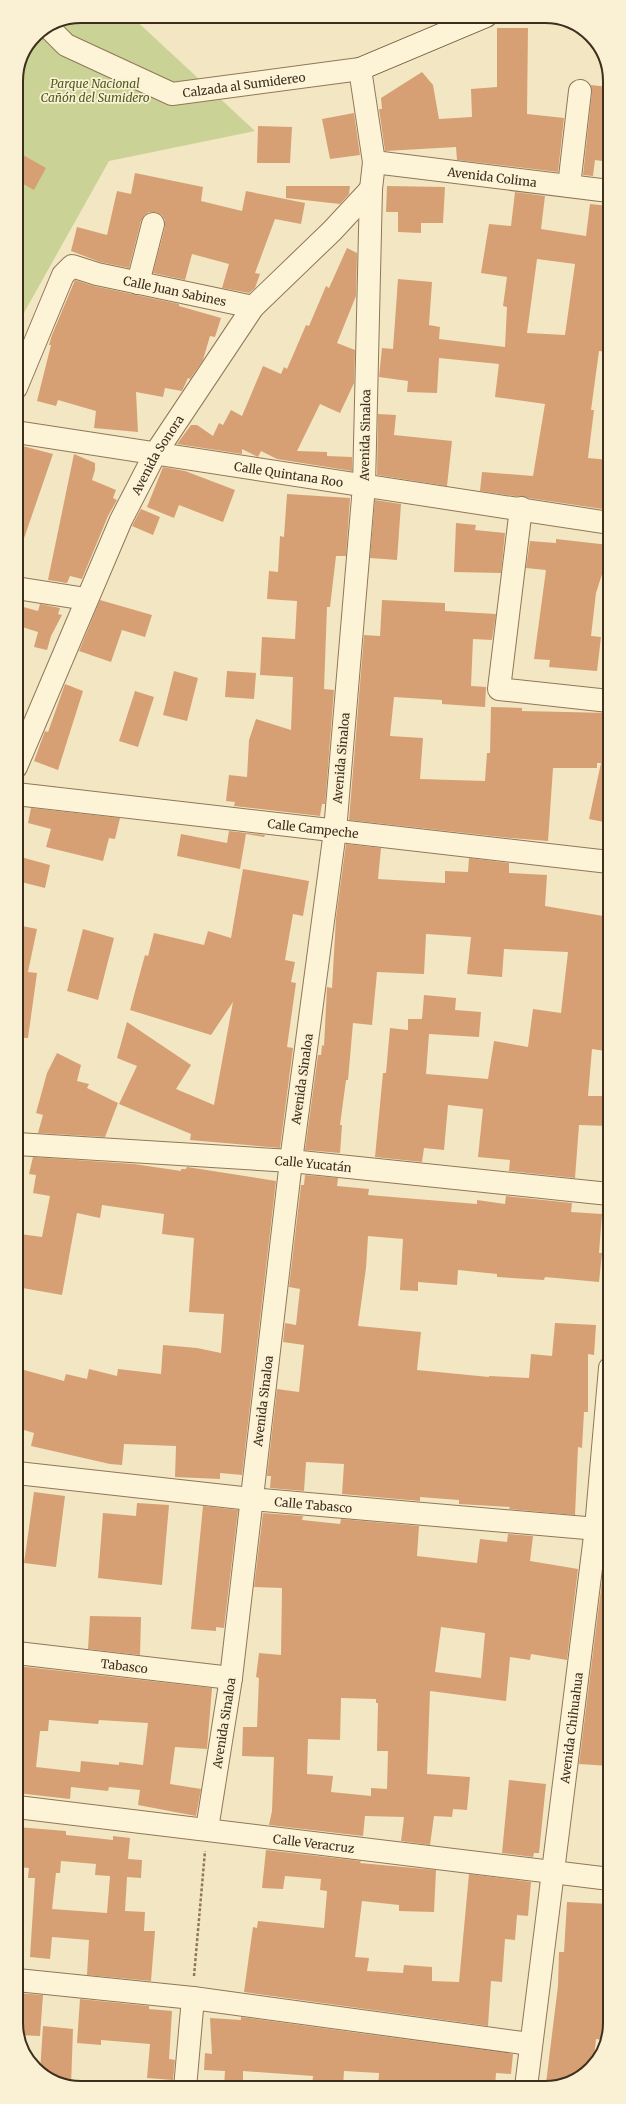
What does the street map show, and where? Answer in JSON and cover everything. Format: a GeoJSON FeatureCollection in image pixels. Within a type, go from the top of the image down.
{"type":"FeatureCollection","features":[{"type":"Feature","properties":{"kind":"street","name":"Calzada al Sumidereo"},"geometry":{"type":"LineString","coordinates":[[52,31],[66,45],[172,94],[360,69],[469,23]]}},
{"type":"Feature","properties":{"kind":"street","name":"Avenida Sinaloa"},"geometry":{"type":"LineString","coordinates":[[207,1829],[231,1678],[291,1161],[335,831],[364,486],[371,189],[374,162],[360,69]]}},
{"type":"Feature","properties":{"kind":"street"},"geometry":{"type":"LineString","coordinates":[[569,186],[580,91]]}},
{"type":"Feature","properties":{"kind":"street","name":"Avenida Colima"},"geometry":{"type":"LineString","coordinates":[[374,162],[603,190]]}},
{"type":"Feature","properties":{"kind":"street","name":"Avenida Sonora"},"geometry":{"type":"LineString","coordinates":[[23,751],[86,599],[121,520],[155,454],[253,307],[332,231],[371,189]]}},
{"type":"Feature","properties":{"kind":"street"},"geometry":{"type":"LineString","coordinates":[[138,283],[153,224]]}},
{"type":"Feature","properties":{"kind":"street","name":"Calle Juan Sabines"},"geometry":{"type":"LineString","coordinates":[[23,371],[63,275],[72,266],[97,274],[253,307]]}},
{"type":"Feature","properties":{"kind":"street","name":"Calle Quintana Roo"},"geometry":{"type":"LineString","coordinates":[[23,433],[364,486],[521,508],[603,522]]}},
{"type":"Feature","properties":{"kind":"street"},"geometry":{"type":"LineString","coordinates":[[521,508],[499,689],[603,700]]}},
{"type":"Feature","properties":{"kind":"street"},"geometry":{"type":"LineString","coordinates":[[23,589],[86,599]]}},
{"type":"Feature","properties":{"kind":"street","name":"Calle Campeche"},"geometry":{"type":"LineString","coordinates":[[23,795],[603,861]]}},
{"type":"Feature","properties":{"kind":"street","name":"Calle Yucatán"},"geometry":{"type":"LineString","coordinates":[[23,1144],[291,1161],[603,1193]]}},
{"type":"Feature","properties":{"kind":"street","name":"Calle Tabasco"},"geometry":{"type":"LineString","coordinates":[[23,1474],[251,1499],[603,1529]]}},
{"type":"Feature","properties":{"kind":"street","name":"Avenida Chihuahua"},"geometry":{"type":"LineString","coordinates":[[527,2081],[551,1872],[603,1529]]}},
{"type":"Feature","properties":{"kind":"street","name":"Tabasco"},"geometry":{"type":"LineString","coordinates":[[23,1654],[231,1678]]}},
{"type":"Feature","properties":{"kind":"street","name":"Calle Veracruz"},"geometry":{"type":"LineString","coordinates":[[23,1808],[603,1878]]}},
{"type":"Feature","properties":{"kind":"street"},"geometry":{"type":"LineString","coordinates":[[23,1981],[192,1998],[530,2044]]}},
{"type":"Feature","properties":{"kind":"street"},"geometry":{"type":"LineString","coordinates":[[186,2081],[192,1998]]}},
{"type":"Feature","properties":{"kind":"path"},"geometry":{"type":"LineString","coordinates":[[192,1998],[207,1829]]}},
{"type":"Feature","properties":{"kind":"green space","name":"Parque Nacional Cañón del Sumidero"},"geometry":{"type":"Polygon","coordinates":[[[139,23],[255,131],[109,161],[23,315],[23,81],[27,59],[40,40],[59,27],[70,24],[139,23]]]}},
{"type":"Feature","properties":{"kind":"building"},"geometry":{"type":"Polygon","coordinates":[[[497,28],[528,28],[527,114],[564,118],[558,172],[457,160],[456,147],[385,151],[379,109],[382,109],[381,98],[422,72],[433,85],[439,119],[472,117],[471,89],[497,87],[497,28]]]}},
{"type":"Feature","properties":{"kind":"building"},"geometry":{"type":"Polygon","coordinates":[[[591,85],[603,86],[603,161],[595,160],[593,176],[583,175],[592,92],[591,85]]]}},
{"type":"Feature","properties":{"kind":"building"},"geometry":{"type":"Polygon","coordinates":[[[354,113],[360,155],[330,159],[322,119],[354,113]]]}},
{"type":"Feature","properties":{"kind":"building"},"geometry":{"type":"Polygon","coordinates":[[[258,126],[292,127],[290,163],[257,163],[258,126]]]}},
{"type":"Feature","properties":{"kind":"building"},"geometry":{"type":"Polygon","coordinates":[[[23,155],[46,168],[34,190],[23,184],[23,155]]]}},
{"type":"Feature","properties":{"kind":"building"},"geometry":{"type":"Polygon","coordinates":[[[135,173],[203,187],[201,201],[242,211],[246,191],[305,203],[301,224],[275,219],[255,273],[260,274],[255,288],[249,293],[222,288],[229,264],[192,254],[185,280],[153,273],[165,227],[165,220],[162,215],[156,212],[149,212],[141,221],[129,268],[100,262],[71,251],[77,227],[107,235],[117,191],[131,194],[135,173]]]}},
{"type":"Feature","properties":{"kind":"building"},"geometry":{"type":"Polygon","coordinates":[[[286,186],[350,186],[349,194],[340,204],[286,198],[286,186]]]}},
{"type":"Feature","properties":{"kind":"building"},"geometry":{"type":"Polygon","coordinates":[[[387,186],[445,187],[443,223],[421,223],[421,233],[398,232],[398,212],[386,212],[387,186]]]}},
{"type":"Feature","properties":{"kind":"building"},"geometry":{"type":"Polygon","coordinates":[[[515,192],[545,196],[541,229],[586,236],[590,204],[603,205],[603,351],[599,351],[591,410],[594,410],[588,458],[603,459],[603,509],[480,491],[482,472],[533,476],[545,404],[495,397],[499,364],[439,358],[437,393],[407,392],[408,381],[379,377],[382,348],[393,349],[398,279],[432,282],[429,325],[440,327],[439,339],[505,347],[507,307],[503,306],[507,277],[481,273],[489,224],[511,226],[515,192]],[[537,259],[527,333],[565,335],[575,264],[537,259]]]}},
{"type":"Feature","properties":{"kind":"building"},"geometry":{"type":"Polygon","coordinates":[[[347,248],[357,253],[356,296],[337,343],[355,350],[354,383],[340,413],[320,404],[297,451],[327,452],[327,456],[352,457],[352,471],[277,459],[261,451],[258,457],[242,449],[242,454],[177,444],[191,425],[197,425],[213,436],[219,423],[223,425],[231,410],[242,416],[263,366],[281,374],[284,367],[287,369],[306,325],[309,326],[326,286],[329,288],[347,248]]]}},
{"type":"Feature","properties":{"kind":"building"},"geometry":{"type":"Polygon","coordinates":[[[75,280],[94,286],[179,304],[179,306],[221,318],[215,337],[210,336],[203,360],[190,379],[188,378],[182,391],[165,388],[163,397],[136,392],[138,432],[94,428],[96,411],[58,400],[56,406],[37,401],[51,345],[49,345],[52,335],[75,280]]]}},
{"type":"Feature","properties":{"kind":"building"},"geometry":{"type":"Polygon","coordinates":[[[378,414],[396,415],[394,435],[452,441],[447,486],[377,475],[378,414]]]}},
{"type":"Feature","properties":{"kind":"building"},"geometry":{"type":"Polygon","coordinates":[[[23,446],[53,454],[23,541],[23,446]]]}},
{"type":"Feature","properties":{"kind":"building"},"geometry":{"type":"Polygon","coordinates":[[[74,454],[95,463],[95,470],[92,480],[116,490],[113,498],[117,500],[108,516],[82,579],[70,576],[67,583],[48,580],[74,454]]]}},
{"type":"Feature","properties":{"kind":"building"},"geometry":{"type":"Polygon","coordinates":[[[163,467],[185,471],[235,490],[223,522],[179,505],[174,518],[147,507],[163,467]]]}},
{"type":"Feature","properties":{"kind":"building"},"geometry":{"type":"Polygon","coordinates":[[[287,494],[350,498],[346,556],[336,556],[330,607],[327,607],[324,689],[334,690],[325,804],[322,804],[320,816],[234,806],[235,802],[226,801],[229,775],[247,777],[249,740],[256,719],[291,730],[293,677],[260,675],[262,637],[295,639],[297,601],[267,599],[269,571],[278,572],[280,536],[284,537],[287,494]]]}},
{"type":"Feature","properties":{"kind":"building"},"geometry":{"type":"Polygon","coordinates":[[[375,500],[401,504],[397,560],[370,558],[375,500]]]}},
{"type":"Feature","properties":{"kind":"building"},"geometry":{"type":"Polygon","coordinates":[[[141,509],[160,517],[153,535],[132,526],[141,509]]]}},
{"type":"Feature","properties":{"kind":"building"},"geometry":{"type":"Polygon","coordinates":[[[456,523],[476,525],[475,530],[505,533],[501,573],[454,572],[456,523]]]}},
{"type":"Feature","properties":{"kind":"building"},"geometry":{"type":"Polygon","coordinates":[[[556,539],[603,544],[603,571],[596,593],[591,636],[601,637],[597,671],[549,667],[550,660],[534,659],[546,570],[526,568],[530,541],[556,543],[556,539]]]}},
{"type":"Feature","properties":{"kind":"building"},"geometry":{"type":"Polygon","coordinates":[[[100,600],[152,615],[145,637],[122,630],[111,662],[79,651],[100,600]]]}},
{"type":"Feature","properties":{"kind":"building"},"geometry":{"type":"Polygon","coordinates":[[[382,600],[445,603],[445,611],[496,614],[492,640],[473,639],[471,686],[486,687],[485,707],[442,704],[442,700],[394,697],[390,736],[423,738],[420,779],[485,781],[487,753],[490,753],[491,707],[522,708],[522,711],[603,713],[603,822],[589,819],[601,763],[597,763],[597,768],[553,768],[548,841],[349,820],[364,635],[380,636],[382,600]]]}},
{"type":"Feature","properties":{"kind":"building"},"geometry":{"type":"Polygon","coordinates":[[[40,604],[60,608],[58,614],[62,615],[51,636],[47,650],[34,647],[38,632],[23,627],[23,607],[38,611],[40,604]]]}},
{"type":"Feature","properties":{"kind":"building"},"geometry":{"type":"Polygon","coordinates":[[[174,671],[198,678],[187,721],[163,715],[174,671]]]}},
{"type":"Feature","properties":{"kind":"building"},"geometry":{"type":"Polygon","coordinates":[[[227,671],[256,673],[254,699],[225,697],[227,671]]]}},
{"type":"Feature","properties":{"kind":"building"},"geometry":{"type":"Polygon","coordinates":[[[65,684],[83,691],[58,770],[34,761],[45,731],[48,732],[65,684]]]}},
{"type":"Feature","properties":{"kind":"building"},"geometry":{"type":"Polygon","coordinates":[[[135,691],[154,697],[138,747],[119,741],[135,691]]]}},
{"type":"Feature","properties":{"kind":"building"},"geometry":{"type":"Polygon","coordinates":[[[31,808],[120,818],[115,839],[109,838],[103,861],[46,847],[51,829],[28,823],[31,808]]]}},
{"type":"Feature","properties":{"kind":"building"},"geometry":{"type":"Polygon","coordinates":[[[229,831],[265,835],[264,837],[246,834],[240,869],[177,856],[181,834],[227,843],[229,831]]]}},
{"type":"Feature","properties":{"kind":"building"},"geometry":{"type":"Polygon","coordinates":[[[346,844],[381,848],[378,879],[445,883],[445,871],[468,872],[469,858],[509,863],[509,873],[547,875],[545,906],[603,916],[603,1051],[592,1049],[588,1096],[603,1096],[603,1126],[579,1125],[575,1178],[509,1171],[510,1160],[478,1157],[483,1109],[448,1105],[444,1150],[424,1148],[422,1162],[375,1157],[383,1073],[386,1073],[390,1028],[408,1030],[408,1019],[422,1019],[424,995],[456,998],[455,1010],[481,1012],[479,1037],[429,1034],[426,1074],[488,1079],[494,1041],[528,1047],[533,1009],[561,1013],[568,952],[504,949],[502,977],[467,974],[471,937],[426,934],[424,974],[377,972],[372,1025],[353,1023],[348,1080],[346,1080],[340,1125],[342,1125],[340,1153],[305,1150],[318,1055],[321,1055],[322,1045],[324,1046],[327,987],[332,988],[336,918],[346,844]]]}},
{"type":"Feature","properties":{"kind":"building"},"geometry":{"type":"Polygon","coordinates":[[[23,858],[50,865],[45,888],[23,882],[23,858]]]}},
{"type":"Feature","properties":{"kind":"building"},"geometry":{"type":"Polygon","coordinates":[[[243,869],[309,881],[303,916],[293,914],[285,960],[295,962],[291,982],[296,983],[287,1047],[293,1048],[280,1148],[190,1140],[191,1134],[119,1104],[137,1066],[117,1058],[127,1022],[191,1065],[176,1089],[214,1105],[233,1002],[211,1035],[130,1010],[145,955],[148,956],[154,933],[204,945],[208,931],[231,938],[243,869]]]}},
{"type":"Feature","properties":{"kind":"building"},"geometry":{"type":"Polygon","coordinates":[[[23,926],[37,929],[28,972],[37,973],[28,1038],[23,1038],[23,926]]]}},
{"type":"Feature","properties":{"kind":"building"},"geometry":{"type":"Polygon","coordinates":[[[83,929],[114,938],[98,1000],[67,991],[83,929]]]}},
{"type":"Feature","properties":{"kind":"building"},"geometry":{"type":"Polygon","coordinates":[[[57,1053],[81,1065],[77,1081],[89,1084],[87,1088],[118,1103],[105,1137],[38,1133],[43,1115],[36,1113],[47,1073],[57,1053]]]}},
{"type":"Feature","properties":{"kind":"building"},"geometry":{"type":"Polygon","coordinates":[[[33,1157],[134,1164],[181,1171],[181,1169],[186,1169],[187,1167],[276,1181],[242,1475],[220,1473],[220,1479],[175,1477],[176,1446],[124,1444],[122,1465],[110,1464],[31,1446],[34,1433],[23,1430],[23,1370],[64,1381],[66,1374],[87,1379],[89,1369],[117,1376],[118,1369],[161,1374],[163,1345],[197,1348],[221,1353],[224,1314],[189,1312],[194,1238],[162,1234],[164,1214],[102,1205],[100,1218],[77,1213],[62,1295],[23,1288],[23,1234],[42,1237],[50,1196],[33,1193],[36,1175],[29,1174],[33,1157]]]}},
{"type":"Feature","properties":{"kind":"building"},"geometry":{"type":"Polygon","coordinates":[[[305,1175],[338,1178],[337,1186],[369,1189],[368,1195],[477,1204],[477,1200],[505,1204],[506,1196],[572,1203],[571,1212],[602,1214],[599,1253],[602,1253],[599,1282],[545,1277],[544,1280],[497,1277],[497,1274],[458,1270],[457,1285],[418,1282],[418,1291],[400,1290],[403,1239],[368,1236],[366,1268],[358,1326],[421,1332],[417,1370],[489,1377],[529,1378],[531,1354],[552,1356],[555,1323],[596,1325],[594,1355],[588,1354],[588,1412],[584,1412],[582,1448],[578,1447],[575,1515],[509,1509],[510,1507],[459,1504],[459,1500],[420,1497],[420,1501],[342,1494],[344,1464],[306,1462],[304,1491],[270,1488],[271,1476],[267,1476],[277,1389],[299,1392],[304,1345],[283,1342],[285,1323],[296,1325],[300,1289],[289,1287],[301,1185],[304,1185],[305,1175]]]}},
{"type":"Feature","properties":{"kind":"building"},"geometry":{"type":"Polygon","coordinates":[[[34,1492],[65,1496],[56,1567],[24,1563],[34,1492]]]}},
{"type":"Feature","properties":{"kind":"building"},"geometry":{"type":"Polygon","coordinates":[[[137,1503],[169,1505],[162,1585],[98,1578],[103,1513],[136,1516],[137,1503]]]}},
{"type":"Feature","properties":{"kind":"building"},"geometry":{"type":"Polygon","coordinates":[[[203,1506],[238,1510],[224,1628],[216,1627],[216,1631],[191,1629],[203,1506]]]}},
{"type":"Feature","properties":{"kind":"building"},"geometry":{"type":"Polygon","coordinates":[[[263,1513],[303,1516],[302,1520],[340,1524],[341,1519],[419,1526],[417,1556],[477,1563],[480,1539],[507,1542],[508,1534],[533,1536],[530,1561],[578,1569],[567,1660],[531,1654],[530,1660],[510,1657],[506,1701],[430,1691],[427,1774],[470,1777],[467,1810],[453,1809],[452,1817],[434,1816],[430,1845],[401,1841],[404,1817],[365,1816],[363,1836],[269,1825],[272,1811],[274,1757],[242,1756],[243,1727],[257,1727],[259,1678],[256,1677],[259,1653],[281,1655],[282,1588],[254,1587],[263,1513]],[[441,1627],[435,1672],[481,1678],[485,1633],[441,1627]],[[341,1698],[340,1740],[308,1739],[307,1774],[333,1776],[331,1792],[371,1796],[371,1788],[387,1789],[388,1751],[377,1751],[378,1703],[376,1703],[376,1699],[341,1698]]]}},
{"type":"Feature","properties":{"kind":"building"},"geometry":{"type":"Polygon","coordinates":[[[603,1573],[603,1766],[579,1764],[603,1573]]]}},
{"type":"Feature","properties":{"kind":"building"},"geometry":{"type":"Polygon","coordinates":[[[90,1616],[141,1617],[140,1655],[88,1649],[90,1616]]]}},
{"type":"Feature","properties":{"kind":"building"},"geometry":{"type":"Polygon","coordinates":[[[23,1667],[212,1688],[207,1749],[175,1747],[170,1784],[201,1789],[196,1816],[138,1805],[140,1790],[109,1787],[108,1791],[71,1787],[70,1799],[23,1794],[23,1667]],[[49,1720],[48,1731],[40,1731],[36,1767],[80,1772],[81,1761],[119,1765],[119,1762],[143,1765],[148,1723],[99,1720],[98,1724],[49,1720]]]}},
{"type":"Feature","properties":{"kind":"building"},"geometry":{"type":"Polygon","coordinates":[[[509,1780],[546,1784],[539,1853],[534,1853],[533,1857],[502,1853],[509,1780]]]}},
{"type":"Feature","properties":{"kind":"building"},"geometry":{"type":"Polygon","coordinates":[[[23,1827],[66,1831],[66,1835],[113,1840],[113,1836],[130,1838],[128,1859],[142,1860],[141,1878],[127,1877],[125,1911],[145,1912],[144,1931],[155,1931],[151,1981],[87,1975],[89,1940],[52,1937],[50,1959],[30,1957],[35,1878],[28,1878],[29,1868],[23,1868],[23,1827]],[[61,1861],[60,1873],[56,1873],[52,1909],[107,1913],[110,1876],[95,1875],[96,1864],[61,1861]]]}},
{"type":"Feature","properties":{"kind":"building"},"geometry":{"type":"Polygon","coordinates":[[[266,1850],[361,1861],[360,1863],[436,1870],[434,1912],[399,1911],[399,1905],[362,1901],[355,1957],[369,1958],[367,1971],[403,1973],[404,1965],[432,1967],[432,1981],[459,1982],[469,1874],[531,1882],[528,1916],[517,1915],[515,1940],[505,1939],[502,1982],[491,1981],[488,2026],[244,1992],[253,1927],[257,1928],[258,1921],[324,1928],[327,1891],[320,1890],[321,1879],[285,1876],[283,1889],[262,1888],[266,1850]]]}},
{"type":"Feature","properties":{"kind":"building"},"geometry":{"type":"Polygon","coordinates":[[[567,1902],[603,1904],[603,2031],[601,2040],[596,2039],[594,2053],[589,2061],[580,2069],[564,2078],[546,2081],[558,1986],[559,1952],[564,1952],[567,1902]]]}},
{"type":"Feature","properties":{"kind":"building"},"geometry":{"type":"Polygon","coordinates":[[[23,1993],[43,1995],[40,2036],[24,2035],[23,1993]]]}},
{"type":"Feature","properties":{"kind":"building"},"geometry":{"type":"Polygon","coordinates":[[[80,1999],[149,2006],[149,2009],[172,2011],[169,2059],[175,2060],[173,2080],[147,2078],[150,2044],[101,2040],[101,2045],[77,2043],[80,1999]]]}},
{"type":"Feature","properties":{"kind":"building"},"geometry":{"type":"Polygon","coordinates":[[[241,2017],[513,2054],[511,2074],[496,2073],[495,2081],[378,2081],[379,2073],[344,2071],[343,2081],[313,2081],[313,2076],[243,2071],[243,2081],[224,2081],[225,2071],[204,2070],[205,2053],[212,2054],[210,2018],[241,2020],[241,2017]]]}},
{"type":"Feature","properties":{"kind":"building"},"geometry":{"type":"Polygon","coordinates":[[[43,2026],[73,2029],[71,2080],[59,2077],[40,2064],[43,2026]]]}}]}
